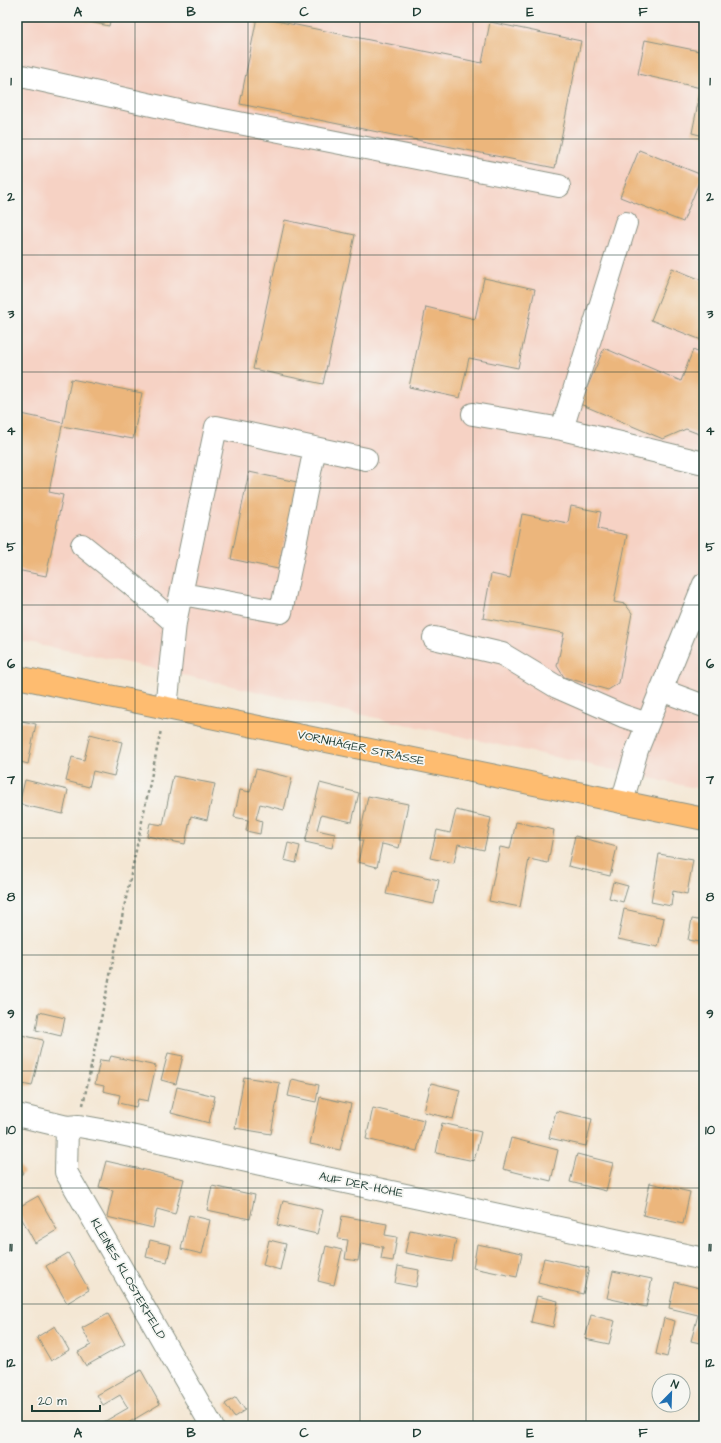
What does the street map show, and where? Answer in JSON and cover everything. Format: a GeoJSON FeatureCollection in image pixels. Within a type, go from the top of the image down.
{"type":"FeatureCollection","features":[{"type":"Feature","properties":{"kind":"main road","name":"VORNHÄGER STRASSE"},"geometry":{"type":"LineString","coordinates":[[17,677],[704,819]]}},
{"type":"Feature","properties":{"kind":"street"},"geometry":{"type":"LineString","coordinates":[[17,75],[188,113],[559,186]]}},
{"type":"Feature","properties":{"kind":"street"},"geometry":{"type":"LineString","coordinates":[[562,429],[626,223]]}},
{"type":"Feature","properties":{"kind":"street"},"geometry":{"type":"LineString","coordinates":[[474,414],[562,429],[704,463]]}},
{"type":"Feature","properties":{"kind":"street"},"geometry":{"type":"LineString","coordinates":[[166,708],[175,623],[216,427],[366,459]]}},
{"type":"Feature","properties":{"kind":"street"},"geometry":{"type":"LineString","coordinates":[[182,594],[281,612],[315,448]]}},
{"type":"Feature","properties":{"kind":"street"},"geometry":{"type":"LineString","coordinates":[[82,545],[132,585],[175,623]]}},
{"type":"Feature","properties":{"kind":"street"},"geometry":{"type":"LineString","coordinates":[[622,802],[637,750],[704,584]]}},
{"type":"Feature","properties":{"kind":"street"},"geometry":{"type":"LineString","coordinates":[[434,638],[502,654],[556,687],[623,716],[647,724]]}},
{"type":"Feature","properties":{"kind":"street"},"geometry":{"type":"LineString","coordinates":[[661,690],[704,706]]}},
{"type":"Feature","properties":{"kind":"street","name":"AUF DER HÖHE"},"geometry":{"type":"LineString","coordinates":[[17,1115],[73,1127],[107,1131],[704,1259]]}},
{"type":"Feature","properties":{"kind":"street","name":"KLEINES KLOSTERFELD"},"geometry":{"type":"LineString","coordinates":[[73,1127],[66,1172],[212,1426]]}},
{"type":"Feature","properties":{"kind":"path"},"geometry":{"type":"LineString","coordinates":[[73,1127],[166,708]]}},
{"type":"Feature","properties":{"kind":"shaded area"},"geometry":{"type":"Polygon","coordinates":[[[17,17],[704,17],[704,790],[87,654],[17,641],[17,17]]]}},
{"type":"Feature","properties":{"kind":"building"},"geometry":{"type":"Polygon","coordinates":[[[66,17],[111,17],[109,26],[66,17]]]}},
{"type":"Feature","properties":{"kind":"building"},"geometry":{"type":"Polygon","coordinates":[[[257,17],[482,63],[490,22],[581,41],[555,168],[240,104],[257,17]]]}},
{"type":"Feature","properties":{"kind":"building"},"geometry":{"type":"Polygon","coordinates":[[[645,40],[704,52],[704,136],[692,133],[701,88],[638,74],[645,40]]]}},
{"type":"Feature","properties":{"kind":"building"},"geometry":{"type":"Polygon","coordinates":[[[639,150],[702,175],[683,222],[620,197],[639,150]]]}},
{"type":"Feature","properties":{"kind":"building"},"geometry":{"type":"Polygon","coordinates":[[[285,220],[355,235],[323,384],[253,369],[285,220]]]}},
{"type":"Feature","properties":{"kind":"building"},"geometry":{"type":"Polygon","coordinates":[[[672,268],[704,281],[704,341],[651,320],[672,268]]]}},
{"type":"Feature","properties":{"kind":"building"},"geometry":{"type":"Polygon","coordinates":[[[484,278],[535,289],[518,368],[469,358],[460,398],[409,387],[426,307],[475,319],[484,278]]]}},
{"type":"Feature","properties":{"kind":"building"},"geometry":{"type":"Polygon","coordinates":[[[604,348],[681,381],[693,350],[704,355],[704,436],[686,429],[663,439],[580,404],[604,348]]]}},
{"type":"Feature","properties":{"kind":"building"},"geometry":{"type":"Polygon","coordinates":[[[71,379],[142,393],[133,439],[62,426],[49,492],[63,495],[46,576],[17,570],[17,413],[63,423],[71,379]]]}},
{"type":"Feature","properties":{"kind":"building"},"geometry":{"type":"Polygon","coordinates":[[[249,472],[297,482],[278,569],[231,559],[249,472]]]}},
{"type":"Feature","properties":{"kind":"building"},"geometry":{"type":"Polygon","coordinates":[[[571,506],[601,512],[598,529],[627,535],[614,602],[625,604],[632,613],[619,683],[608,690],[564,677],[557,666],[564,633],[483,618],[491,574],[510,578],[522,514],[568,523],[571,506]]]}},
{"type":"Feature","properties":{"kind":"building"},"geometry":{"type":"Polygon","coordinates":[[[17,720],[36,724],[28,764],[17,761],[17,720]]]}},
{"type":"Feature","properties":{"kind":"building"},"geometry":{"type":"Polygon","coordinates":[[[90,734],[122,742],[114,776],[93,771],[89,787],[66,781],[72,757],[84,760],[90,734]]]}},
{"type":"Feature","properties":{"kind":"building"},"geometry":{"type":"Polygon","coordinates":[[[256,769],[292,778],[284,810],[260,804],[256,819],[262,821],[260,834],[246,831],[248,820],[234,817],[240,790],[250,792],[256,769]]]}},
{"type":"Feature","properties":{"kind":"building"},"geometry":{"type":"Polygon","coordinates":[[[173,776],[215,784],[207,820],[191,816],[185,844],[147,836],[150,823],[163,825],[173,776]]]}},
{"type":"Feature","properties":{"kind":"building"},"geometry":{"type":"Polygon","coordinates":[[[25,780],[68,790],[63,814],[19,804],[25,780]]]}},
{"type":"Feature","properties":{"kind":"building"},"geometry":{"type":"Polygon","coordinates":[[[320,783],[359,793],[352,822],[321,815],[317,830],[335,834],[332,848],[305,842],[320,783]]]}},
{"type":"Feature","properties":{"kind":"building"},"geometry":{"type":"Polygon","coordinates":[[[368,796],[408,804],[399,848],[382,844],[377,867],[358,862],[363,840],[359,840],[368,796]]]}},
{"type":"Feature","properties":{"kind":"building"},"geometry":{"type":"Polygon","coordinates":[[[456,810],[491,818],[484,850],[458,844],[454,863],[430,858],[437,830],[450,833],[456,810]]]}},
{"type":"Feature","properties":{"kind":"building"},"geometry":{"type":"Polygon","coordinates":[[[516,822],[554,830],[548,863],[529,859],[520,907],[489,901],[500,847],[510,849],[516,822]]]}},
{"type":"Feature","properties":{"kind":"building"},"geometry":{"type":"Polygon","coordinates":[[[575,836],[617,847],[610,876],[568,866],[575,836]]]}},
{"type":"Feature","properties":{"kind":"building"},"geometry":{"type":"Polygon","coordinates":[[[288,843],[300,846],[296,863],[284,860],[288,843]]]}},
{"type":"Feature","properties":{"kind":"building"},"geometry":{"type":"Polygon","coordinates":[[[659,854],[693,860],[687,894],[673,891],[671,906],[651,902],[659,854]]]}},
{"type":"Feature","properties":{"kind":"building"},"geometry":{"type":"Polygon","coordinates":[[[392,870],[439,880],[434,904],[386,894],[392,870]]]}},
{"type":"Feature","properties":{"kind":"building"},"geometry":{"type":"Polygon","coordinates":[[[613,882],[628,886],[623,902],[609,898],[613,882]]]}},
{"type":"Feature","properties":{"kind":"building"},"geometry":{"type":"Polygon","coordinates":[[[624,909],[664,918],[658,947],[618,939],[624,909]]]}},
{"type":"Feature","properties":{"kind":"building"},"geometry":{"type":"Polygon","coordinates":[[[692,919],[704,921],[704,943],[688,940],[692,919]]]}},
{"type":"Feature","properties":{"kind":"building"},"geometry":{"type":"Polygon","coordinates":[[[39,1012],[65,1018],[61,1036],[36,1030],[39,1012]]]}},
{"type":"Feature","properties":{"kind":"building"},"geometry":{"type":"Polygon","coordinates":[[[17,1034],[43,1040],[32,1086],[17,1083],[17,1034]]]}},
{"type":"Feature","properties":{"kind":"building"},"geometry":{"type":"Polygon","coordinates":[[[168,1053],[183,1056],[176,1084],[161,1080],[168,1053]]]}},
{"type":"Feature","properties":{"kind":"building"},"geometry":{"type":"Polygon","coordinates":[[[111,1056],[156,1066],[148,1101],[138,1099],[136,1107],[118,1103],[120,1095],[103,1091],[104,1086],[95,1084],[100,1060],[109,1061],[111,1056]]]}},
{"type":"Feature","properties":{"kind":"building"},"geometry":{"type":"Polygon","coordinates":[[[244,1077],[280,1083],[271,1134],[235,1128],[244,1077]]]}},
{"type":"Feature","properties":{"kind":"building"},"geometry":{"type":"Polygon","coordinates":[[[292,1079],[319,1085],[316,1102],[288,1096],[292,1079]]]}},
{"type":"Feature","properties":{"kind":"building"},"geometry":{"type":"Polygon","coordinates":[[[431,1083],[460,1090],[453,1119],[424,1112],[431,1083]]]}},
{"type":"Feature","properties":{"kind":"building"},"geometry":{"type":"Polygon","coordinates":[[[177,1087],[215,1096],[209,1123],[171,1113],[177,1087]]]}},
{"type":"Feature","properties":{"kind":"building"},"geometry":{"type":"Polygon","coordinates":[[[320,1097],[351,1104],[340,1150],[310,1144],[320,1097]]]}},
{"type":"Feature","properties":{"kind":"building"},"geometry":{"type":"Polygon","coordinates":[[[373,1108],[424,1120],[417,1151],[366,1139],[373,1108]]]}},
{"type":"Feature","properties":{"kind":"building"},"geometry":{"type":"Polygon","coordinates":[[[556,1111],[592,1119],[586,1146],[549,1138],[556,1111]]]}},
{"type":"Feature","properties":{"kind":"building"},"geometry":{"type":"Polygon","coordinates":[[[442,1123],[481,1132],[474,1161],[436,1153],[442,1123]]]}},
{"type":"Feature","properties":{"kind":"building"},"geometry":{"type":"Polygon","coordinates":[[[511,1138],[558,1150],[551,1181],[503,1169],[511,1138]]]}},
{"type":"Feature","properties":{"kind":"building"},"geometry":{"type":"Polygon","coordinates":[[[577,1154],[613,1163],[606,1191],[570,1182],[577,1154]]]}},
{"type":"Feature","properties":{"kind":"building"},"geometry":{"type":"Polygon","coordinates":[[[17,1161],[24,1173],[17,1177],[17,1161]]]}},
{"type":"Feature","properties":{"kind":"building"},"geometry":{"type":"Polygon","coordinates":[[[106,1161],[184,1179],[175,1214],[157,1209],[153,1228],[107,1217],[113,1190],[99,1187],[106,1161]]]}},
{"type":"Feature","properties":{"kind":"building"},"geometry":{"type":"Polygon","coordinates":[[[650,1183],[690,1192],[683,1224],[643,1215],[650,1183]]]}},
{"type":"Feature","properties":{"kind":"building"},"geometry":{"type":"Polygon","coordinates":[[[212,1186],[255,1195],[250,1219],[207,1210],[212,1186]]]}},
{"type":"Feature","properties":{"kind":"building"},"geometry":{"type":"Polygon","coordinates":[[[38,1196],[57,1230],[35,1243],[17,1208],[38,1196]]]}},
{"type":"Feature","properties":{"kind":"building"},"geometry":{"type":"Polygon","coordinates":[[[283,1201],[323,1210],[317,1234],[277,1225],[283,1201]]]}},
{"type":"Feature","properties":{"kind":"building"},"geometry":{"type":"Polygon","coordinates":[[[189,1215],[210,1220],[202,1254],[181,1249],[189,1215]]]}},
{"type":"Feature","properties":{"kind":"building"},"geometry":{"type":"Polygon","coordinates":[[[342,1216],[387,1224],[385,1235],[397,1237],[393,1261],[381,1259],[383,1247],[361,1243],[358,1261],[345,1259],[348,1240],[338,1239],[342,1216]]]}},
{"type":"Feature","properties":{"kind":"building"},"geometry":{"type":"Polygon","coordinates":[[[410,1230],[456,1239],[452,1262],[405,1253],[410,1230]]]}},
{"type":"Feature","properties":{"kind":"building"},"geometry":{"type":"Polygon","coordinates":[[[150,1240],[171,1245],[167,1262],[146,1257],[150,1240]]]}},
{"type":"Feature","properties":{"kind":"building"},"geometry":{"type":"Polygon","coordinates":[[[269,1240],[286,1244],[280,1270],[263,1265],[269,1240]]]}},
{"type":"Feature","properties":{"kind":"building"},"geometry":{"type":"Polygon","coordinates":[[[477,1244],[522,1253],[517,1277],[473,1268],[477,1244]]]}},
{"type":"Feature","properties":{"kind":"building"},"geometry":{"type":"Polygon","coordinates":[[[326,1246],[342,1250],[334,1285],[318,1281],[326,1246]]]}},
{"type":"Feature","properties":{"kind":"building"},"geometry":{"type":"Polygon","coordinates":[[[68,1253],[89,1290],[67,1303],[46,1266],[68,1253]]]}},
{"type":"Feature","properties":{"kind":"building"},"geometry":{"type":"Polygon","coordinates":[[[544,1258],[589,1268],[583,1294],[538,1283],[544,1258]]]}},
{"type":"Feature","properties":{"kind":"building"},"geometry":{"type":"Polygon","coordinates":[[[398,1266],[419,1270],[416,1287],[395,1283],[398,1266]]]}},
{"type":"Feature","properties":{"kind":"building"},"geometry":{"type":"Polygon","coordinates":[[[613,1271],[652,1279],[646,1307],[607,1298],[613,1271]]]}},
{"type":"Feature","properties":{"kind":"building"},"geometry":{"type":"Polygon","coordinates":[[[675,1282],[704,1289],[704,1344],[691,1341],[698,1315],[669,1308],[675,1282]]]}},
{"type":"Feature","properties":{"kind":"building"},"geometry":{"type":"Polygon","coordinates":[[[537,1296],[558,1301],[553,1327],[531,1322],[537,1296]]]}},
{"type":"Feature","properties":{"kind":"building"},"geometry":{"type":"Polygon","coordinates":[[[108,1314],[125,1344],[86,1366],[78,1352],[91,1345],[82,1328],[108,1314]]]}},
{"type":"Feature","properties":{"kind":"building"},"geometry":{"type":"Polygon","coordinates":[[[591,1315],[615,1321],[609,1344],[585,1339],[591,1315]]]}},
{"type":"Feature","properties":{"kind":"building"},"geometry":{"type":"Polygon","coordinates":[[[664,1318],[675,1321],[667,1357],[656,1354],[664,1318]]]}},
{"type":"Feature","properties":{"kind":"building"},"geometry":{"type":"Polygon","coordinates":[[[55,1326],[69,1350],[51,1361],[37,1337],[55,1326]]]}},
{"type":"Feature","properties":{"kind":"building"},"geometry":{"type":"Polygon","coordinates":[[[141,1370],[160,1404],[123,1426],[104,1426],[102,1423],[128,1408],[120,1395],[103,1405],[97,1395],[141,1370]]]}},
{"type":"Feature","properties":{"kind":"building"},"geometry":{"type":"Polygon","coordinates":[[[236,1397],[245,1410],[234,1417],[225,1404],[236,1397]]]}}]}
